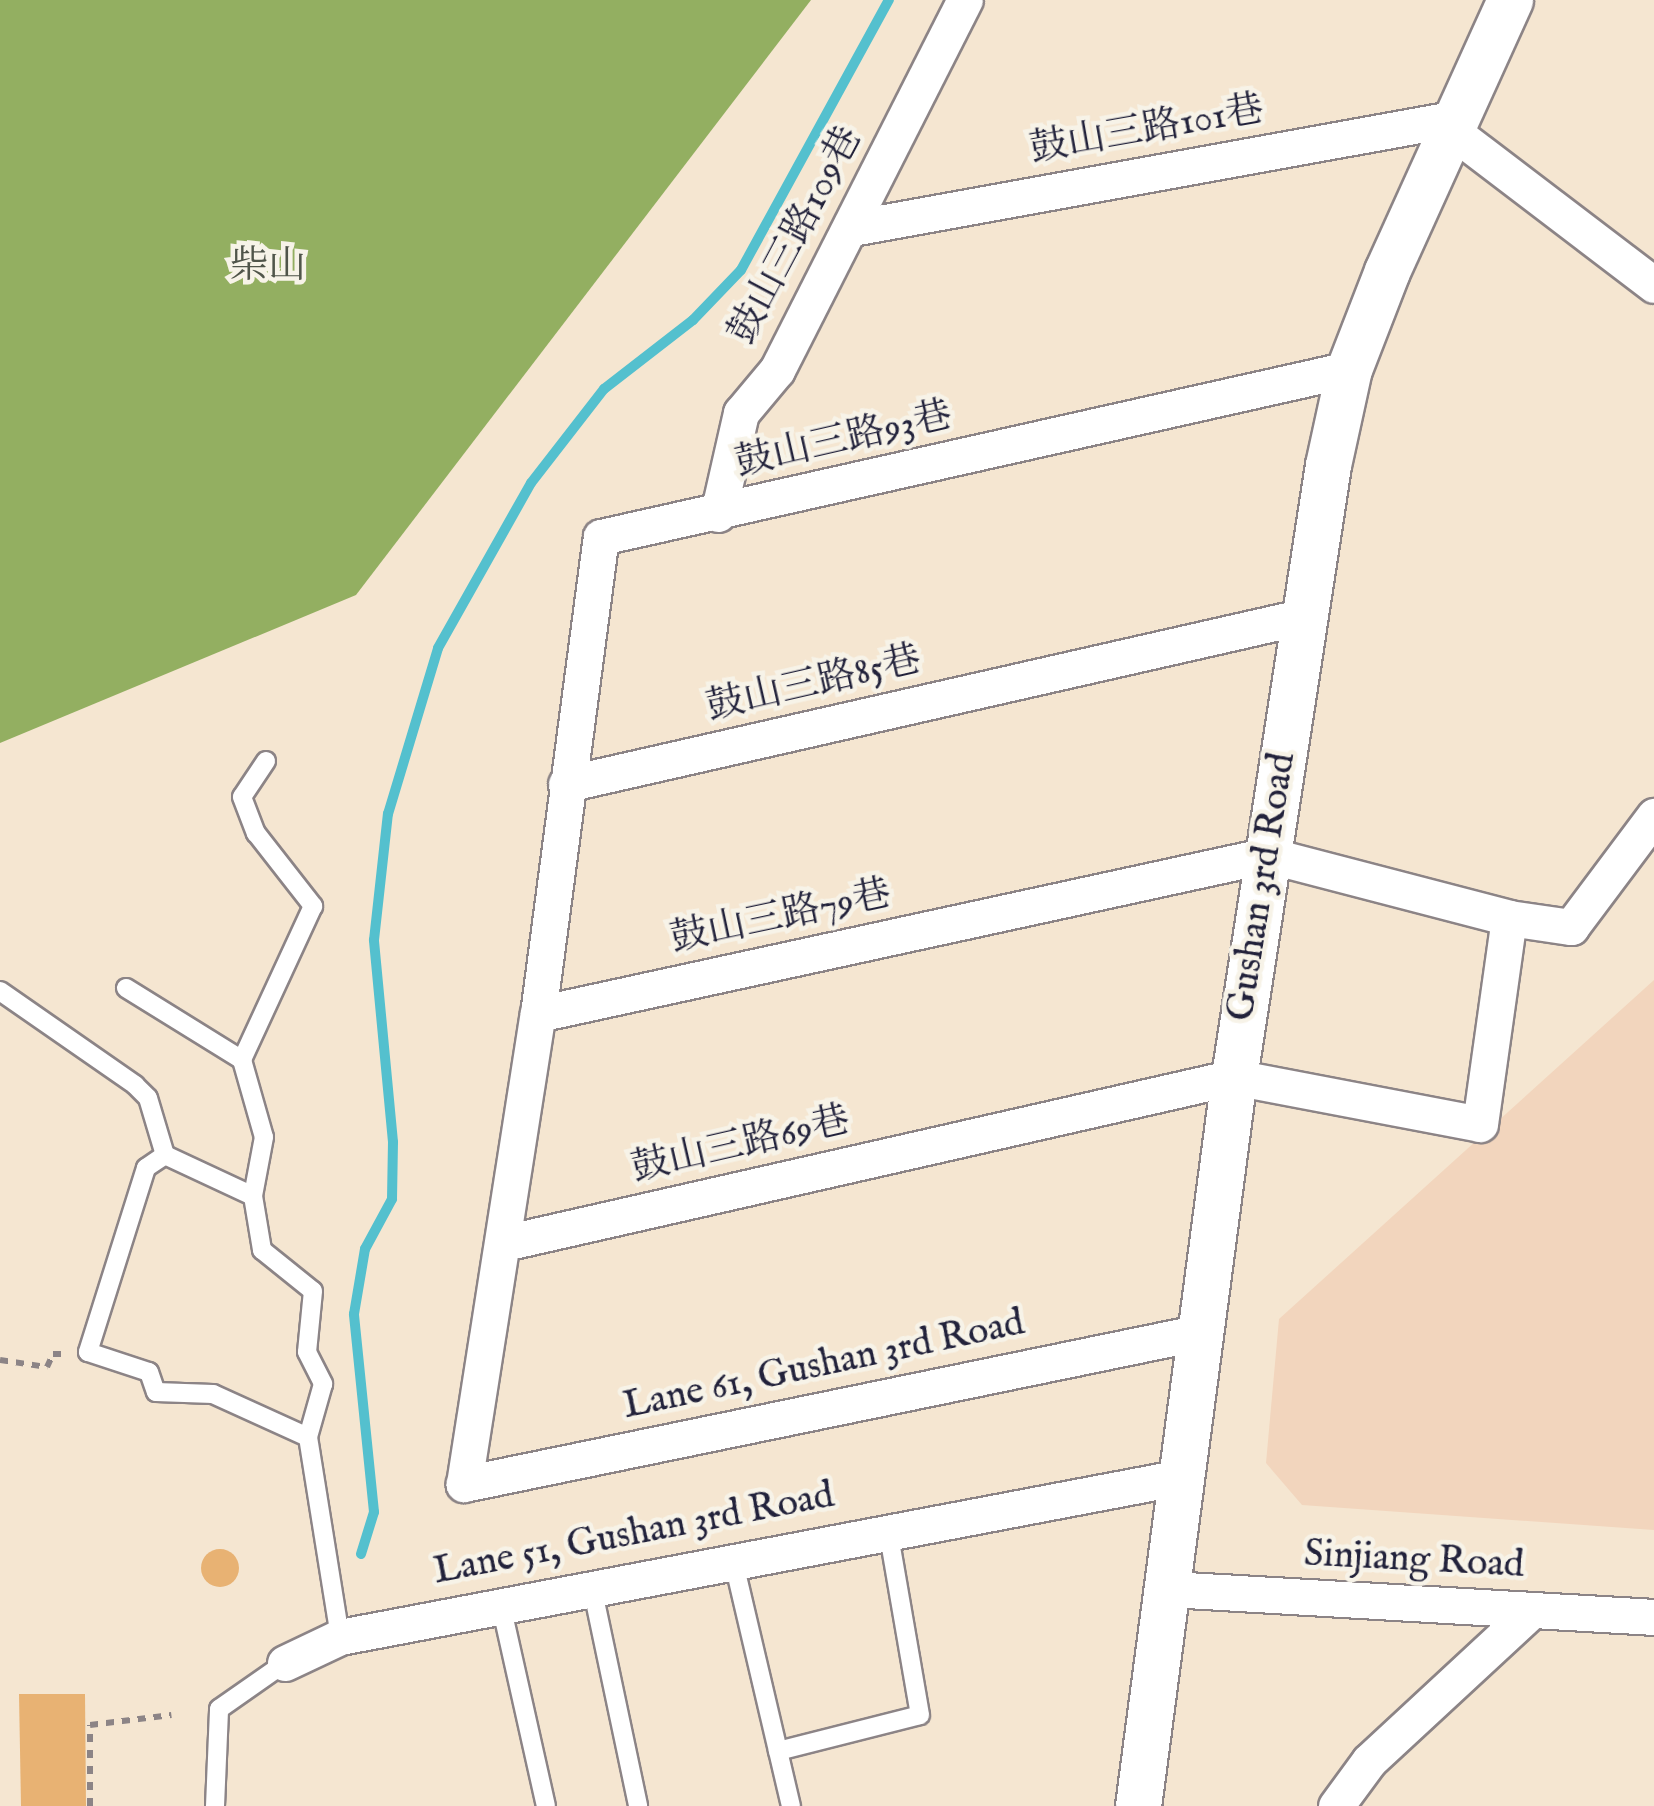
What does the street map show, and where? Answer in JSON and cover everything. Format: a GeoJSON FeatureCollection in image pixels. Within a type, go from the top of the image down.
{"type":"FeatureCollection","features":[{"type":"Feature","properties":{"kind":"street","name":"鼓山三路109巷"},"geometry":{"type":"LineString","coordinates":[[718,514],[741,413],[777,370],[965,0]]}},
{"type":"Feature","properties":{"kind":"street","name":"Gushan 3rd Road"},"geometry":{"type":"LineString","coordinates":[[1138,1806],[1234,1077],[1305,616],[1349,369],[1510,0]]}},
{"type":"Feature","properties":{"kind":"street","name":"鼓山三路101巷"},"geometry":{"type":"LineString","coordinates":[[852,228],[1454,124]]}},
{"type":"Feature","properties":{"kind":"street"},"geometry":{"type":"LineString","coordinates":[[1454,124],[1654,284]]}},
{"type":"Feature","properties":{"kind":"street","name":"鼓山三路93巷"},"geometry":{"type":"LineString","coordinates":[[566,784],[601,537],[718,514],[1349,369]]}},
{"type":"Feature","properties":{"kind":"street","name":"鼓山三路85巷"},"geometry":{"type":"LineString","coordinates":[[566,784],[1305,616]]}},
{"type":"Feature","properties":{"kind":"street"},"geometry":{"type":"LineString","coordinates":[[504,1244],[566,784]]}},
{"type":"Feature","properties":{"kind":"street"},"geometry":{"type":"LineString","coordinates":[[1268,855],[1509,918],[1570,926],[1654,816]]}},
{"type":"Feature","properties":{"kind":"street","name":"鼓山三路79巷"},"geometry":{"type":"LineString","coordinates":[[538,1014],[1268,855]]}},
{"type":"Feature","properties":{"kind":"street"},"geometry":{"type":"LineString","coordinates":[[1234,1077],[1480,1124],[1509,918]]}},
{"type":"Feature","properties":{"kind":"street","name":"鼓山三路69巷"},"geometry":{"type":"LineString","coordinates":[[504,1244],[1234,1077]]}},
{"type":"Feature","properties":{"kind":"street","name":"Lane 61, Gushan 3rd Road"},"geometry":{"type":"LineString","coordinates":[[504,1244],[464,1484],[1201,1332]]}},
{"type":"Feature","properties":{"kind":"street","name":"Lane 51, Gushan 3rd Road"},"geometry":{"type":"LineString","coordinates":[[285,1662],[340,1637],[888,1528],[1181,1476]]}},
{"type":"Feature","properties":{"kind":"street","name":"Sinjiang Road"},"geometry":{"type":"LineString","coordinates":[[1169,1589],[1654,1617]]}},
{"type":"Feature","properties":{"kind":"street"},"geometry":{"type":"LineString","coordinates":[[1336,1806],[1382,1748],[1532,1610]]}},
{"type":"Feature","properties":{"kind":"lane"},"geometry":{"type":"LineString","coordinates":[[266,760],[242,797],[256,833],[313,906],[242,1060],[264,1137],[253,1196],[262,1250],[314,1291],[307,1352],[322,1384],[308,1437],[340,1637]]}},
{"type":"Feature","properties":{"kind":"lane"},"geometry":{"type":"LineString","coordinates":[[126,988],[242,1060]]}},
{"type":"Feature","properties":{"kind":"lane"},"geometry":{"type":"LineString","coordinates":[[0,991],[136,1085],[148,1098],[165,1155],[253,1196]]}},
{"type":"Feature","properties":{"kind":"lane"},"geometry":{"type":"LineString","coordinates":[[165,1155],[146,1168],[88,1352],[149,1372],[156,1392],[213,1394],[308,1437]]}},
{"type":"Feature","properties":{"kind":"lane"},"geometry":{"type":"LineString","coordinates":[[778,1751],[920,1715],[888,1528]]}},
{"type":"Feature","properties":{"kind":"lane"},"geometry":{"type":"LineString","coordinates":[[733,1558],[791,1806]]}},
{"type":"Feature","properties":{"kind":"lane"},"geometry":{"type":"LineString","coordinates":[[592,1587],[638,1806]]}},
{"type":"Feature","properties":{"kind":"lane"},"geometry":{"type":"LineString","coordinates":[[501,1604],[546,1806]]}},
{"type":"Feature","properties":{"kind":"lane","name":"Lane 51, Gushan 3rd Road"},"geometry":{"type":"LineString","coordinates":[[215,1806],[218,1709],[285,1662]]}},
{"type":"Feature","properties":{"kind":"path"},"geometry":{"type":"LineString","coordinates":[[0,1360],[47,1367],[53,1354],[88,1352]]}},
{"type":"Feature","properties":{"kind":"path"},"geometry":{"type":"LineString","coordinates":[[90,1806],[90,1725],[171,1715]]}},
{"type":"Feature","properties":{"kind":"shaded area"},"geometry":{"type":"Polygon","coordinates":[[[1654,980],[1654,1530],[1302,1505],[1266,1463],[1279,1319],[1654,980]]]}},
{"type":"Feature","properties":{"kind":"green space","name":"柴山"},"geometry":{"type":"Polygon","coordinates":[[[0,0],[811,0],[356,595],[0,743],[0,0]]]}},
{"type":"Feature","properties":{"kind":"building"},"geometry":{"type":"Polygon","coordinates":[[[220,1549],[233,1555],[239,1568],[233,1581],[220,1587],[207,1581],[201,1568],[207,1555],[220,1549]]]}},
{"type":"Feature","properties":{"kind":"building"},"geometry":{"type":"Polygon","coordinates":[[[19,1694],[85,1694],[86,1806],[21,1806],[19,1694]]]}},
{"type":"Feature","properties":{"kind":"waterway"},"geometry":{"type":"LineString","coordinates":[[361,1554],[374,1512],[354,1314],[365,1249],[392,1199],[393,1142],[374,940],[388,814],[438,648],[531,483],[604,389],[693,320],[741,270],[889,0]]}}]}
